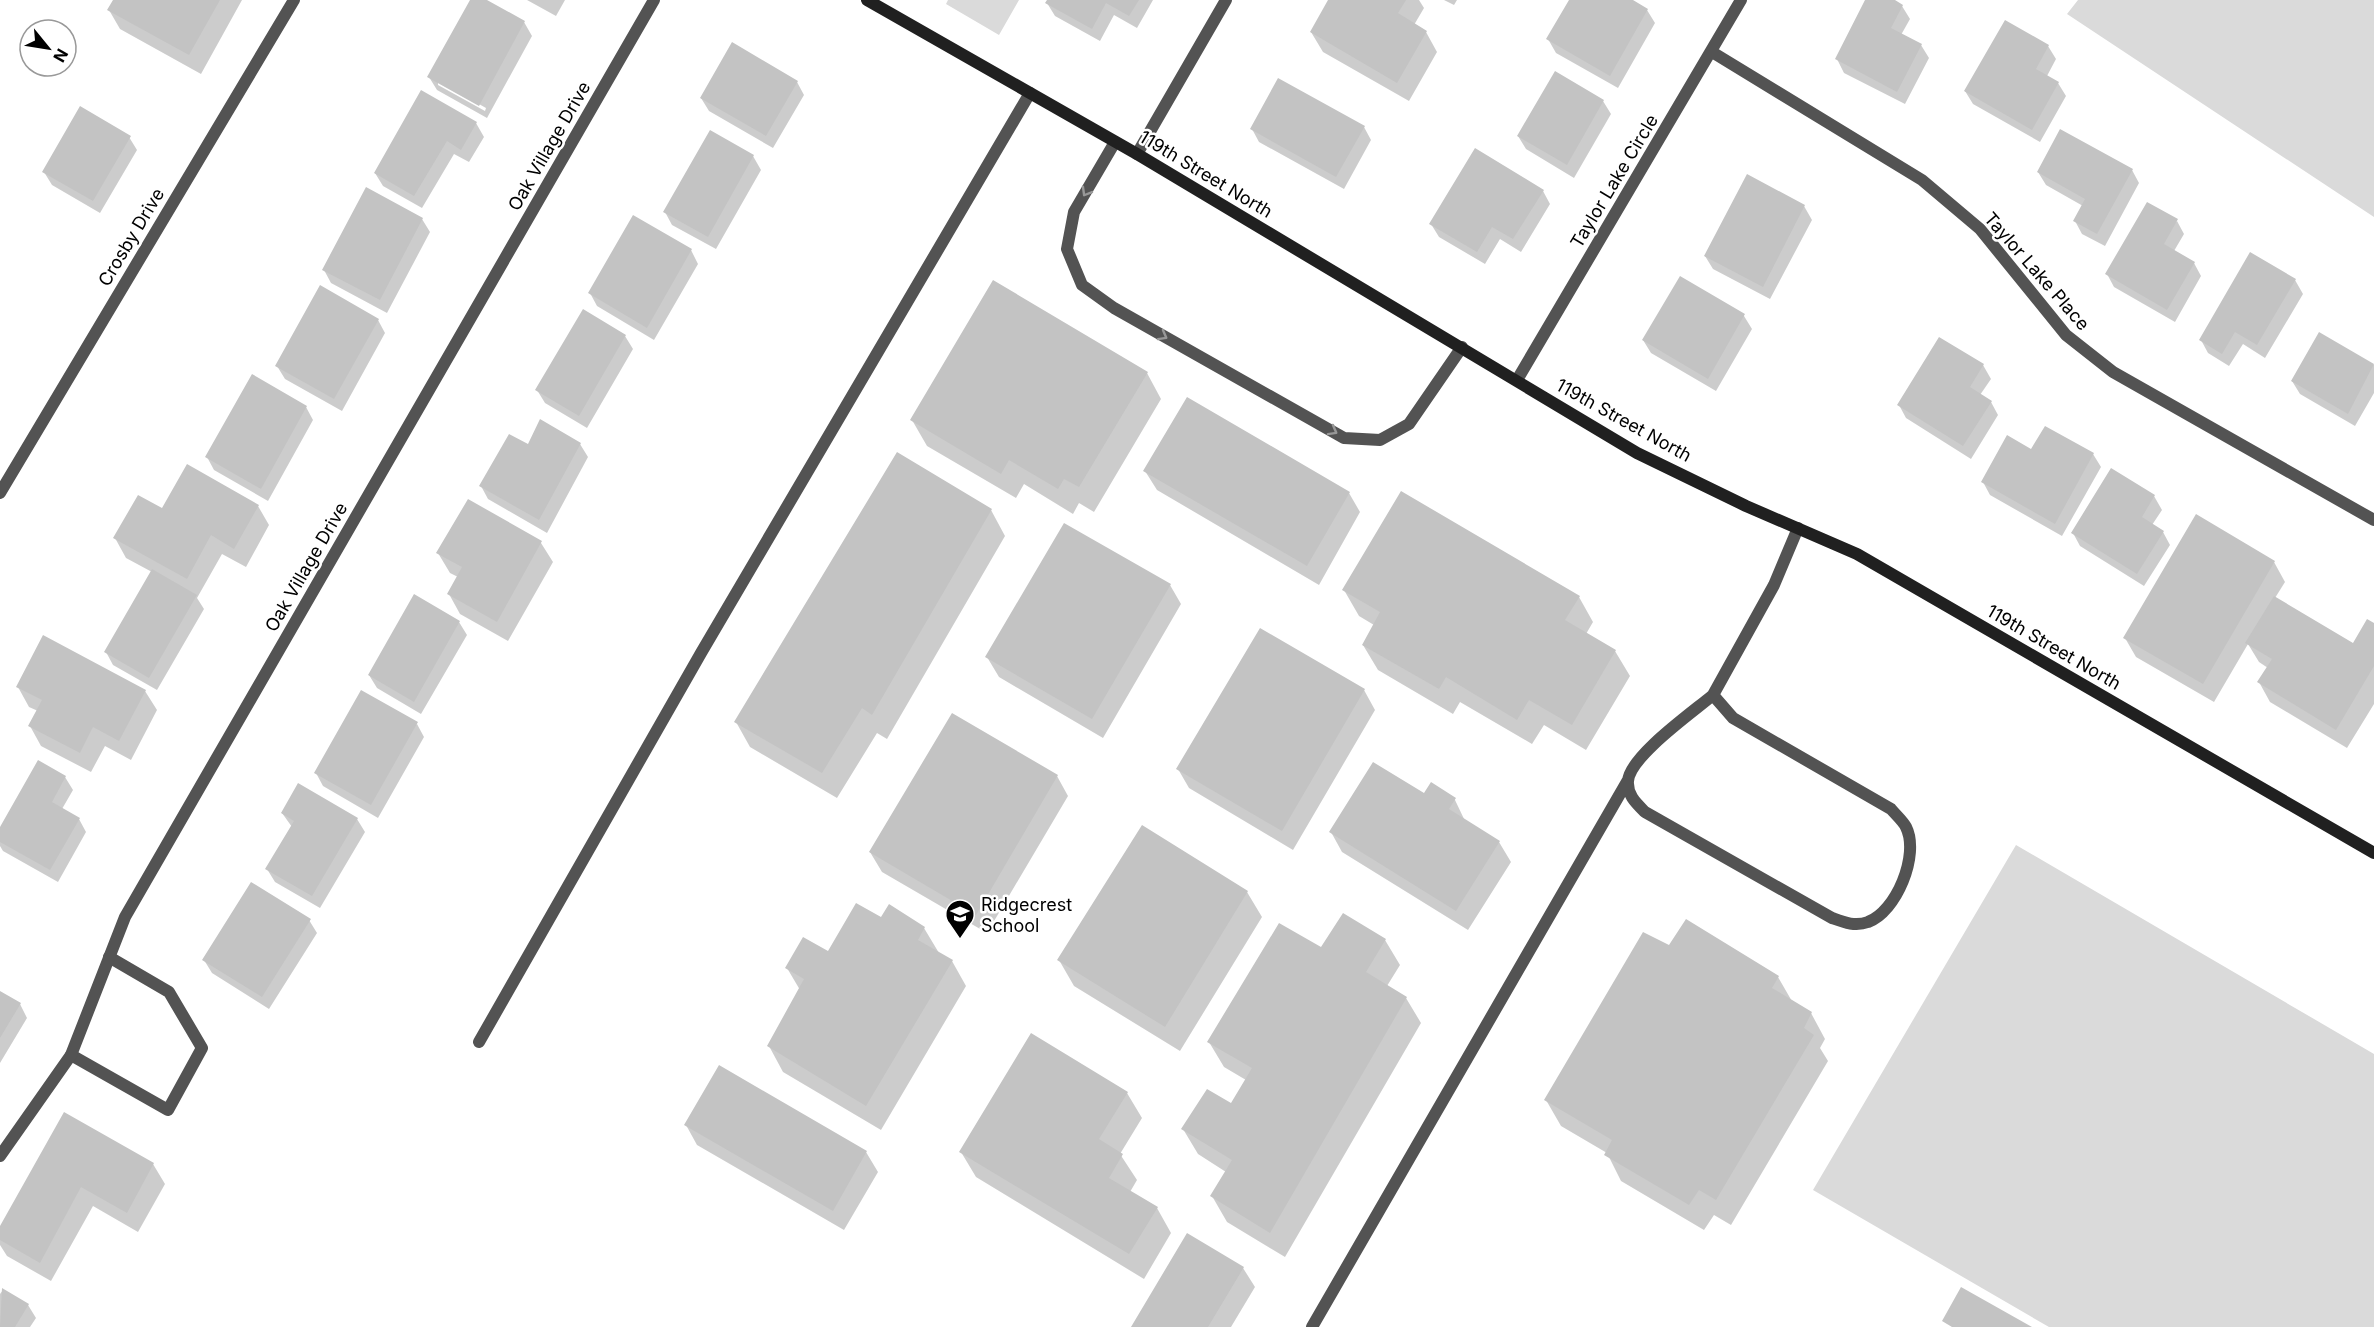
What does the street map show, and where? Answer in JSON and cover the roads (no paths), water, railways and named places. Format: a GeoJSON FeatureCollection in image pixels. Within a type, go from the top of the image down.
{"type":"FeatureCollection","features":[{"type":"Feature","properties":{"kind":"street","name":"Crosby Drive"},"geometry":{"type":"LineString","coordinates":[[0,493],[294,0]]}},
{"type":"Feature","properties":{"kind":"street","name":"Oak Village Drive"},"geometry":{"type":"LineString","coordinates":[[0,1156],[71,1055],[124,917],[654,0]]}},
{"type":"Feature","properties":{"kind":"street","name":"119th Street North"},"geometry":{"type":"LineString","coordinates":[[867,0],[1137,154],[1637,453],[1857,554],[2374,853]]}},
{"type":"Feature","properties":{"kind":"street"},"geometry":{"type":"LineString","coordinates":[[1137,154],[1226,0]]}},
{"type":"Feature","properties":{"kind":"street","name":"Taylor Lake Circle"},"geometry":{"type":"LineString","coordinates":[[1517,380],[1741,0]]}},
{"type":"Feature","properties":{"kind":"street","name":"Taylor Lake Place"},"geometry":{"type":"LineString","coordinates":[[1712,52],[1922,180],[1980,228],[2066,335],[2113,372],[2374,520]]}},
{"type":"Feature","properties":{"kind":"street"},"geometry":{"type":"LineString","coordinates":[[479,1042],[701,653],[1030,93]]}},
{"type":"Feature","properties":{"kind":"street"},"geometry":{"type":"LineString","coordinates":[[1115,142],[1074,212],[1067,249],[1082,285],[1114,308],[1344,438],[1380,440],[1409,424],[1462,348]]}},
{"type":"Feature","properties":{"kind":"street"},"geometry":{"type":"LineString","coordinates":[[1312,1327],[1628,780],[1637,760],[1713,695],[1774,585],[1798,528]]}},
{"type":"Feature","properties":{"kind":"street"},"geometry":{"type":"LineString","coordinates":[[1628,780],[1631,798],[1646,813],[1832,918],[1852,924],[1868,922],[1889,906],[1903,882],[1911,855],[1907,827],[1891,809],[1733,718],[1713,695]]}},
{"type":"Feature","properties":{"kind":"street"},"geometry":{"type":"LineString","coordinates":[[71,1055],[168,1110],[202,1048],[169,992],[109,957]]}},
{"type":"Feature","properties":{"kind":"place","name":"Ridgecrest School"},"geometry":{"type":"Point","coordinates":[960,940]}}]}
